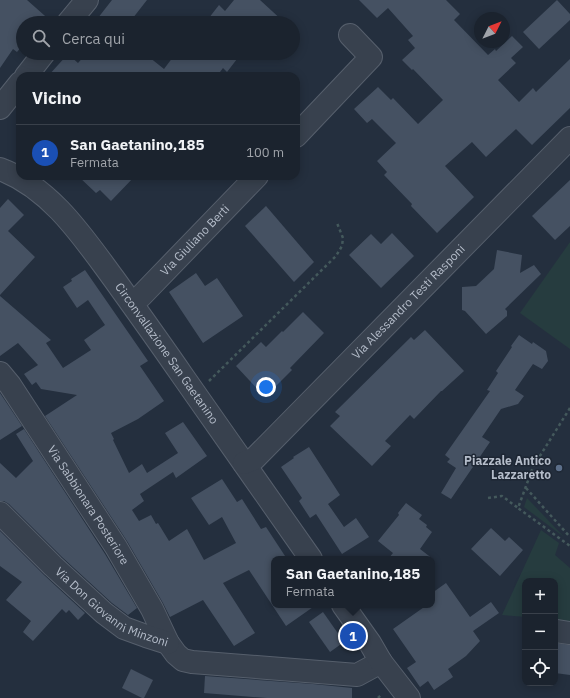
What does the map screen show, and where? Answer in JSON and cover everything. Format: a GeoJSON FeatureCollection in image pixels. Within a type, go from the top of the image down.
{"type":"FeatureCollection","features":[{"type":"Feature","properties":{"kind":"street"},"geometry":{"type":"LineString","coordinates":[[74,16],[87,0]]}},
{"type":"Feature","properties":{"kind":"street"},"geometry":{"type":"LineString","coordinates":[[300,132],[371,56],[350,35]]}},
{"type":"Feature","properties":{"kind":"street"},"geometry":{"type":"LineString","coordinates":[[29,72],[39,60]]}},
{"type":"Feature","properties":{"kind":"street"},"geometry":{"type":"LineString","coordinates":[[0,108],[16,88]]}},
{"type":"Feature","properties":{"kind":"street","name":"Via Alessandro Testi Rasponi"},"geometry":{"type":"LineString","coordinates":[[244,463],[254,459],[570,138]]}},
{"type":"Feature","properties":{"kind":"street","name":"Circonvallazione San Gaetanino"},"geometry":{"type":"LineString","coordinates":[[0,169],[16,177]]}},
{"type":"Feature","properties":{"kind":"street","name":"Circonvallazione San Gaetanino"},"geometry":{"type":"LineString","coordinates":[[21,180],[50,200],[78,229],[132,303],[309,556]]}},
{"type":"Feature","properties":{"kind":"street","name":"Via Giuliano Berti"},"geometry":{"type":"LineString","coordinates":[[132,303],[253,180]]}},
{"type":"Feature","properties":{"kind":"street","name":"Via Sabbionara Posteriore"},"geometry":{"type":"LineString","coordinates":[[0,373],[10,385],[116,547],[152,608],[168,643]]}},
{"type":"Feature","properties":{"kind":"street","name":"Via Don Giovanni Minzoni"},"geometry":{"type":"LineString","coordinates":[[0,513],[53,566],[104,613],[124,628],[168,643],[176,654],[183,660],[192,662],[357,675],[381,662]]}},
{"type":"Feature","properties":{"kind":"street"},"geometry":{"type":"LineString","coordinates":[[345,608],[370,643],[381,662],[408,698]]}},
{"type":"Feature","properties":{"kind":"path"},"geometry":{"type":"LineString","coordinates":[[204,385],[336,256],[342,246],[343,238],[337,223]]}},
{"type":"Feature","properties":{"kind":"path"},"geometry":{"type":"LineString","coordinates":[[518,508],[533,467],[570,408]]}},
{"type":"Feature","properties":{"kind":"path"},"geometry":{"type":"LineString","coordinates":[[526,488],[570,537]]}},
{"type":"Feature","properties":{"kind":"path"},"geometry":{"type":"LineString","coordinates":[[488,498],[502,496],[570,546]]}},
{"type":"Feature","properties":{"kind":"green space"},"geometry":{"type":"Polygon","coordinates":[[[570,242],[570,349],[520,313],[570,242]]]}},
{"type":"Feature","properties":{"kind":"green space"},"geometry":{"type":"Polygon","coordinates":[[[527,498],[564,537],[524,507],[527,498]]]}},
{"type":"Feature","properties":{"kind":"green space"},"geometry":{"type":"Polygon","coordinates":[[[541,530],[559,543],[555,555],[570,568],[570,622],[558,621],[558,578],[522,578],[522,617],[502,615],[541,530]]]}},
{"type":"Feature","properties":{"kind":"building"},"geometry":{"type":"Polygon","coordinates":[[[0,0],[27,0],[45,16],[16,16],[16,51],[13,49],[0,68],[0,0]]]}},
{"type":"Feature","properties":{"kind":"building"},"geometry":{"type":"Polygon","coordinates":[[[112,0],[147,0],[134,16],[99,16],[112,0]]]}},
{"type":"Feature","properties":{"kind":"building"},"geometry":{"type":"Polygon","coordinates":[[[234,0],[260,0],[277,16],[210,16],[219,5],[225,11],[234,0]]]}},
{"type":"Feature","properties":{"kind":"building"},"geometry":{"type":"Polygon","coordinates":[[[359,0],[446,0],[460,14],[454,20],[474,41],[474,48],[481,48],[488,55],[495,49],[496,51],[499,48],[510,48],[510,38],[512,36],[523,47],[511,58],[516,63],[498,80],[519,102],[533,88],[536,92],[570,59],[570,108],[532,145],[516,129],[486,157],[472,142],[445,166],[474,197],[437,233],[384,175],[387,172],[377,161],[396,143],[372,119],[367,123],[354,109],[378,87],[391,100],[393,98],[418,124],[443,100],[413,69],[412,70],[402,60],[415,48],[408,40],[413,36],[388,8],[377,18],[359,0]]]}},
{"type":"Feature","properties":{"kind":"building"},"geometry":{"type":"Polygon","coordinates":[[[557,0],[570,14],[570,20],[539,49],[523,32],[557,0]]]}},
{"type":"Feature","properties":{"kind":"building"},"geometry":{"type":"Polygon","coordinates":[[[63,60],[75,60],[78,63],[81,60],[153,60],[164,69],[171,60],[236,60],[227,72],[223,68],[220,72],[52,72],[63,60]]]}},
{"type":"Feature","properties":{"kind":"building"},"geometry":{"type":"Polygon","coordinates":[[[82,180],[131,180],[111,201],[100,190],[96,193],[82,180]]]}},
{"type":"Feature","properties":{"kind":"building"},"geometry":{"type":"Polygon","coordinates":[[[570,180],[570,226],[555,240],[532,216],[570,180]]]}},
{"type":"Feature","properties":{"kind":"building"},"geometry":{"type":"Polygon","coordinates":[[[8,199],[24,215],[8,231],[35,257],[0,295],[0,208],[8,199]]]}},
{"type":"Feature","properties":{"kind":"building"},"geometry":{"type":"Polygon","coordinates":[[[266,206],[314,262],[294,282],[245,226],[266,206]]]}},
{"type":"Feature","properties":{"kind":"building"},"geometry":{"type":"Polygon","coordinates":[[[392,233],[414,256],[381,288],[349,255],[371,234],[381,244],[392,233]]]}},
{"type":"Feature","properties":{"kind":"building"},"geometry":{"type":"Polygon","coordinates":[[[497,250],[522,255],[520,273],[534,265],[541,274],[505,309],[507,311],[507,316],[486,334],[465,311],[462,310],[462,287],[476,286],[494,269],[497,250]]]}},
{"type":"Feature","properties":{"kind":"building"},"geometry":{"type":"Polygon","coordinates":[[[85,270],[148,361],[140,366],[164,401],[138,419],[111,433],[129,473],[142,464],[147,473],[178,453],[165,433],[183,422],[207,456],[176,478],[173,472],[140,494],[144,501],[132,510],[139,521],[151,515],[156,524],[158,523],[169,541],[187,529],[204,560],[236,543],[222,517],[209,525],[191,498],[222,479],[237,502],[242,499],[261,529],[266,527],[285,556],[271,556],[271,603],[249,570],[223,583],[255,633],[234,646],[203,600],[170,617],[127,541],[45,416],[77,395],[41,389],[36,382],[32,385],[24,374],[38,365],[18,343],[0,356],[0,296],[51,340],[46,343],[63,368],[91,350],[84,340],[105,325],[88,300],[77,308],[63,287],[72,281],[71,279],[85,270]]]}},
{"type":"Feature","properties":{"kind":"building"},"geometry":{"type":"Polygon","coordinates":[[[196,273],[205,286],[217,278],[243,316],[203,343],[169,292],[196,273]]]}},
{"type":"Feature","properties":{"kind":"building"},"geometry":{"type":"Polygon","coordinates":[[[303,312],[324,333],[290,368],[292,370],[265,397],[236,366],[261,342],[266,347],[303,312]]]}},
{"type":"Feature","properties":{"kind":"building"},"geometry":{"type":"Polygon","coordinates":[[[425,330],[464,371],[441,391],[414,419],[410,415],[385,441],[391,446],[372,466],[330,426],[340,416],[335,412],[411,337],[414,340],[425,330]]]}},
{"type":"Feature","properties":{"kind":"building"},"geometry":{"type":"Polygon","coordinates":[[[519,335],[546,351],[548,361],[542,369],[533,364],[515,390],[524,396],[518,404],[501,409],[482,437],[490,442],[451,499],[441,493],[456,468],[447,462],[450,459],[445,455],[490,391],[487,390],[498,373],[496,371],[519,335]]]}},
{"type":"Feature","properties":{"kind":"building"},"geometry":{"type":"Polygon","coordinates":[[[0,393],[22,426],[0,440],[0,393]]]}},
{"type":"Feature","properties":{"kind":"building"},"geometry":{"type":"Polygon","coordinates":[[[24,429],[105,554],[137,608],[128,615],[112,603],[62,557],[9,504],[4,501],[0,501],[0,463],[16,478],[33,461],[16,434],[24,429]]]}},
{"type":"Feature","properties":{"kind":"building"},"geometry":{"type":"Polygon","coordinates":[[[309,447],[340,495],[328,504],[344,527],[356,518],[369,537],[342,554],[316,514],[310,518],[299,501],[302,498],[281,467],[309,447]]]}},
{"type":"Feature","properties":{"kind":"building"},"geometry":{"type":"Polygon","coordinates":[[[406,503],[422,515],[419,519],[427,525],[426,527],[432,532],[420,549],[429,556],[390,556],[393,553],[378,541],[399,515],[398,513],[406,503]]]}},
{"type":"Feature","properties":{"kind":"building"},"geometry":{"type":"Polygon","coordinates":[[[491,528],[505,541],[509,537],[523,550],[500,576],[471,549],[491,528]]]}},
{"type":"Feature","properties":{"kind":"building"},"geometry":{"type":"Polygon","coordinates":[[[0,531],[85,613],[78,620],[69,610],[66,613],[62,609],[33,641],[23,632],[31,621],[6,600],[22,582],[0,566],[0,531]]]}},
{"type":"Feature","properties":{"kind":"building"},"geometry":{"type":"Polygon","coordinates":[[[446,583],[470,617],[491,602],[499,613],[473,631],[480,641],[466,656],[448,669],[453,677],[434,690],[428,681],[420,687],[407,668],[416,662],[393,629],[423,608],[435,608],[435,591],[446,583]]]}},
{"type":"Feature","properties":{"kind":"building"},"geometry":{"type":"Polygon","coordinates":[[[274,608],[312,608],[286,626],[274,608]]]}},
{"type":"Feature","properties":{"kind":"building"},"geometry":{"type":"Polygon","coordinates":[[[323,612],[344,642],[330,652],[309,622],[323,612]]]}},
{"type":"Feature","properties":{"kind":"building"},"geometry":{"type":"Polygon","coordinates":[[[558,643],[570,645],[570,675],[558,673],[558,643]]]}},
{"type":"Feature","properties":{"kind":"building"},"geometry":{"type":"Polygon","coordinates":[[[131,669],[153,680],[144,698],[122,688],[131,669]]]}},
{"type":"Feature","properties":{"kind":"building"},"geometry":{"type":"Polygon","coordinates":[[[205,676],[352,688],[352,698],[267,698],[204,693],[205,676]]]}},
{"type":"Feature","properties":{"kind":"place","name":"Piazzale Antico Lazzaretto"},"geometry":{"type":"Point","coordinates":[559,468]}},
{"type":"Feature","properties":{"kind":"place","name":"San Gaetanino,185"},"geometry":{"type":"Point","coordinates":[353,636]}}]}
